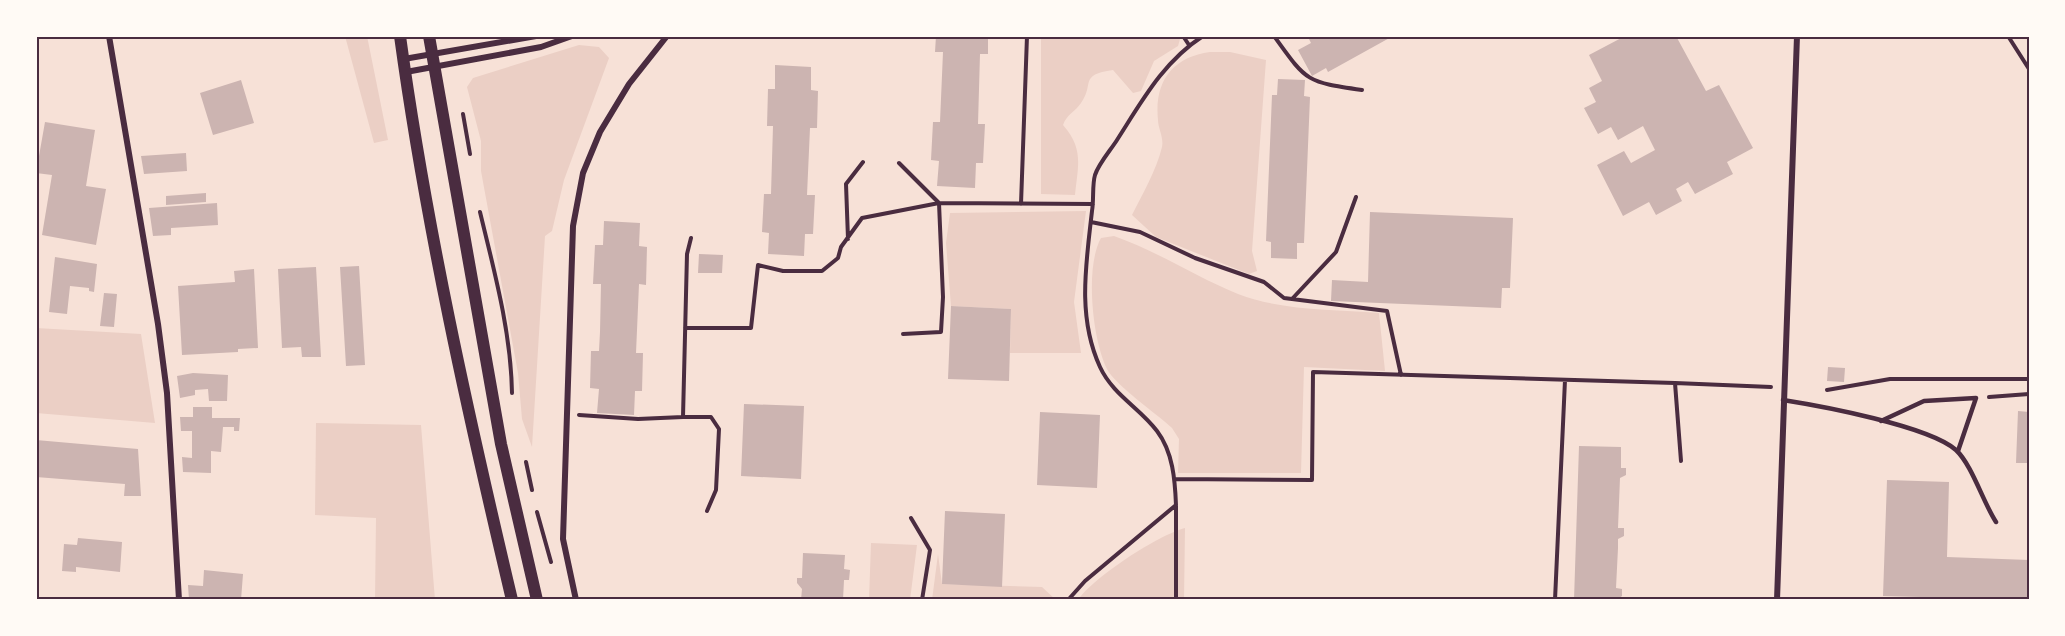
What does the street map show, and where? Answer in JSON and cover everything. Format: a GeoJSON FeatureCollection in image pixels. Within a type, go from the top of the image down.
{"type":"FeatureCollection","features":[{"type":"Feature","properties":{"kind":"main road"},"geometry":{"type":"LineString","coordinates":[[400,36],[470,421],[512,600]]}},
{"type":"Feature","properties":{"kind":"main road"},"geometry":{"type":"LineString","coordinates":[[429,36],[501,444],[537,600]]}},
{"type":"Feature","properties":{"kind":"street"},"geometry":{"type":"LineString","coordinates":[[109,36],[158,324],[166,393],[179,600]]}},
{"type":"Feature","properties":{"kind":"street"},"geometry":{"type":"LineString","coordinates":[[403,59],[536,36]]}},
{"type":"Feature","properties":{"kind":"street"},"geometry":{"type":"LineString","coordinates":[[405,72],[433,69],[541,47],[572,36]]}},
{"type":"Feature","properties":{"kind":"street"},"geometry":{"type":"LineString","coordinates":[[576,600],[563,539],[565,414],[573,226],[583,173],[600,132],[629,84],[667,36]]}},
{"type":"Feature","properties":{"kind":"street"},"geometry":{"type":"LineString","coordinates":[[1777,600],[1797,36]]}},
{"type":"Feature","properties":{"kind":"lane"},"geometry":{"type":"LineString","coordinates":[[1881,422],[1924,401],[1976,398],[1958,452]]}},
{"type":"Feature","properties":{"kind":"lane"},"geometry":{"type":"LineString","coordinates":[[1783,400],[1824,406],[1945,442],[1958,452],[1996,522]]}},
{"type":"Feature","properties":{"kind":"path"},"geometry":{"type":"LineString","coordinates":[[1021,204],[1027,36]]}},
{"type":"Feature","properties":{"kind":"path"},"geometry":{"type":"LineString","coordinates":[[1183,36],[1189,45]]}},
{"type":"Feature","properties":{"kind":"path"},"geometry":{"type":"LineString","coordinates":[[1176,600],[1175,479],[1168,449],[1157,430],[1121,398],[1101,370],[1090,343],[1085,315],[1085,271],[1095,175],[1159,74],[1189,45],[1203,36]]}},
{"type":"Feature","properties":{"kind":"path"},"geometry":{"type":"LineString","coordinates":[[1274,36],[1298,69],[1317,84],[1362,90]]}},
{"type":"Feature","properties":{"kind":"path"},"geometry":{"type":"LineString","coordinates":[[2008,36],[2029,69]]}},
{"type":"Feature","properties":{"kind":"path"},"geometry":{"type":"LineString","coordinates":[[461,107],[471,161]]}},
{"type":"Feature","properties":{"kind":"path"},"geometry":{"type":"LineString","coordinates":[[848,240],[846,184],[863,162]]}},
{"type":"Feature","properties":{"kind":"path"},"geometry":{"type":"LineString","coordinates":[[899,164],[939,203],[943,297],[941,333],[903,334]]}},
{"type":"Feature","properties":{"kind":"path"},"geometry":{"type":"LineString","coordinates":[[1292,299],[1336,252],[1356,197]]}},
{"type":"Feature","properties":{"kind":"path"},"geometry":{"type":"LineString","coordinates":[[685,328],[751,328],[758,265],[783,271],[822,271],[838,258],[841,247],[862,218],[939,203],[1093,204]]}},
{"type":"Feature","properties":{"kind":"path"},"geometry":{"type":"LineString","coordinates":[[480,210],[510,360],[512,405]]}},
{"type":"Feature","properties":{"kind":"path"},"geometry":{"type":"LineString","coordinates":[[1091,222],[1140,232],[1195,258],[1264,282],[1284,298],[1387,311],[1401,375]]}},
{"type":"Feature","properties":{"kind":"path"},"geometry":{"type":"LineString","coordinates":[[683,417],[687,255],[690,238]]}},
{"type":"Feature","properties":{"kind":"path"},"geometry":{"type":"LineString","coordinates":[[1175,479],[1312,480],[1313,372],[1784,387]]}},
{"type":"Feature","properties":{"kind":"path"},"geometry":{"type":"LineString","coordinates":[[1827,390],[1890,379],[2029,379]]}},
{"type":"Feature","properties":{"kind":"path"},"geometry":{"type":"LineString","coordinates":[[1555,600],[1565,380]]}},
{"type":"Feature","properties":{"kind":"path"},"geometry":{"type":"LineString","coordinates":[[1675,383],[1681,461]]}},
{"type":"Feature","properties":{"kind":"path"},"geometry":{"type":"LineString","coordinates":[[1976,398],[2029,394]]}},
{"type":"Feature","properties":{"kind":"path"},"geometry":{"type":"LineString","coordinates":[[565,414],[638,419],[711,417],[719,429],[716,490],[707,510]]}},
{"type":"Feature","properties":{"kind":"path"},"geometry":{"type":"LineString","coordinates":[[526,461],[533,492]]}},
{"type":"Feature","properties":{"kind":"path"},"geometry":{"type":"LineString","coordinates":[[535,501],[552,566]]}},
{"type":"Feature","properties":{"kind":"path"},"geometry":{"type":"LineString","coordinates":[[1068,600],[1085,581],[1176,505]]}},
{"type":"Feature","properties":{"kind":"path"},"geometry":{"type":"LineString","coordinates":[[911,518],[930,550],[922,600]]}},
{"type":"Feature","properties":{"kind":"shaded area"},"geometry":{"type":"Polygon","coordinates":[[[345,36],[367,36],[388,140],[374,143],[345,36]]]}},
{"type":"Feature","properties":{"kind":"shaded area"},"geometry":{"type":"Polygon","coordinates":[[[1041,36],[1178,36],[1180,39],[1178,46],[1154,61],[1141,91],[1133,93],[1113,70],[1102,72],[1091,78],[1081,103],[1063,125],[1077,150],[1075,195],[1041,194],[1041,36]]]}},
{"type":"Feature","properties":{"kind":"shaded area"},"geometry":{"type":"Polygon","coordinates":[[[579,45],[599,47],[609,58],[564,180],[552,231],[545,236],[532,447],[522,419],[518,373],[481,171],[481,141],[467,87],[473,78],[579,45]]]}},
{"type":"Feature","properties":{"kind":"shaded area"},"geometry":{"type":"Polygon","coordinates":[[[1210,52],[1230,52],[1266,60],[1252,251],[1257,271],[1249,274],[1156,237],[1132,215],[1153,173],[1162,147],[1158,106],[1163,83],[1176,65],[1186,59],[1210,52]]]}},
{"type":"Feature","properties":{"kind":"shaded area"},"geometry":{"type":"Polygon","coordinates":[[[1086,211],[1074,302],[1081,353],[1010,353],[1011,309],[951,306],[946,243],[950,213],[1086,211]]]}},
{"type":"Feature","properties":{"kind":"shaded area"},"geometry":{"type":"Polygon","coordinates":[[[1114,236],[1146,249],[1222,287],[1255,300],[1307,308],[1379,313],[1385,371],[1304,367],[1301,473],[1178,473],[1179,439],[1172,428],[1111,376],[1097,340],[1092,303],[1093,266],[1101,238],[1114,236]]]}},
{"type":"Feature","properties":{"kind":"shaded area"},"geometry":{"type":"Polygon","coordinates":[[[36,328],[141,334],[155,423],[36,413],[36,328]]]}},
{"type":"Feature","properties":{"kind":"shaded area"},"geometry":{"type":"Polygon","coordinates":[[[316,423],[421,425],[435,600],[375,600],[376,518],[315,515],[316,423]]]}},
{"type":"Feature","properties":{"kind":"shaded area"},"geometry":{"type":"Polygon","coordinates":[[[1185,528],[1184,600],[1078,600],[1098,580],[1127,558],[1159,539],[1185,528]]]}},
{"type":"Feature","properties":{"kind":"shaded area"},"geometry":{"type":"Polygon","coordinates":[[[871,543],[917,545],[910,600],[869,600],[871,543]]]}},
{"type":"Feature","properties":{"kind":"shaded area"},"geometry":{"type":"Polygon","coordinates":[[[938,554],[942,584],[1042,587],[1056,600],[932,600],[938,554]]]}},
{"type":"Feature","properties":{"kind":"building"},"geometry":{"type":"Polygon","coordinates":[[[936,36],[988,36],[988,54],[980,54],[978,124],[985,124],[983,163],[976,163],[975,188],[937,186],[939,161],[931,160],[933,122],[940,122],[943,52],[935,52],[936,36]]]}},
{"type":"Feature","properties":{"kind":"building"},"geometry":{"type":"Polygon","coordinates":[[[1314,36],[1393,36],[1328,72],[1326,68],[1312,76],[1298,50],[1311,43],[1309,39],[1314,36]]]}},
{"type":"Feature","properties":{"kind":"building"},"geometry":{"type":"Polygon","coordinates":[[[1625,36],[1676,36],[1706,91],[1719,85],[1753,148],[1727,162],[1733,174],[1695,194],[1688,182],[1676,189],[1682,201],[1656,215],[1649,202],[1623,216],[1597,165],[1624,151],[1631,163],[1655,150],[1643,126],[1618,140],[1611,127],[1598,134],[1584,108],[1596,102],[1589,88],[1602,81],[1589,55],[1625,36]]]}},
{"type":"Feature","properties":{"kind":"building"},"geometry":{"type":"Polygon","coordinates":[[[775,65],[811,67],[811,90],[818,91],[817,128],[810,128],[807,195],[815,195],[813,234],[805,234],[804,256],[768,254],[769,233],[762,232],[764,194],[771,194],[773,126],[767,126],[768,89],[775,89],[775,65]]]}},
{"type":"Feature","properties":{"kind":"building"},"geometry":{"type":"Polygon","coordinates":[[[1278,79],[1305,80],[1304,96],[1310,97],[1304,243],[1297,243],[1297,259],[1271,258],[1271,242],[1266,241],[1272,95],[1277,95],[1278,79]]]}},
{"type":"Feature","properties":{"kind":"building"},"geometry":{"type":"Polygon","coordinates":[[[241,80],[254,123],[213,135],[200,93],[241,80]]]}},
{"type":"Feature","properties":{"kind":"building"},"geometry":{"type":"Polygon","coordinates":[[[45,122],[95,130],[86,186],[106,189],[96,245],[42,235],[52,175],[36,173],[45,122]]]}},
{"type":"Feature","properties":{"kind":"building"},"geometry":{"type":"Polygon","coordinates":[[[186,153],[187,171],[144,174],[141,156],[186,153]]]}},
{"type":"Feature","properties":{"kind":"building"},"geometry":{"type":"Polygon","coordinates":[[[206,193],[206,202],[166,205],[166,196],[206,193]]]}},
{"type":"Feature","properties":{"kind":"building"},"geometry":{"type":"Polygon","coordinates":[[[217,203],[218,225],[171,228],[171,235],[153,236],[149,208],[217,203]]]}},
{"type":"Feature","properties":{"kind":"building"},"geometry":{"type":"Polygon","coordinates":[[[1370,212],[1513,218],[1510,288],[1502,288],[1501,308],[1331,301],[1332,280],[1368,282],[1370,212]]]}},
{"type":"Feature","properties":{"kind":"building"},"geometry":{"type":"Polygon","coordinates":[[[604,221],[640,223],[639,246],[647,247],[646,285],[639,284],[636,353],[643,353],[642,391],[635,391],[634,415],[597,413],[599,389],[590,388],[591,351],[599,351],[600,332],[601,284],[593,284],[595,245],[603,245],[604,221]]]}},
{"type":"Feature","properties":{"kind":"building"},"geometry":{"type":"Polygon","coordinates":[[[699,254],[723,255],[722,273],[698,273],[699,254]]]}},
{"type":"Feature","properties":{"kind":"building"},"geometry":{"type":"Polygon","coordinates":[[[55,257],[97,264],[94,292],[89,291],[89,288],[70,286],[67,314],[49,312],[55,257]]]}},
{"type":"Feature","properties":{"kind":"building"},"geometry":{"type":"Polygon","coordinates":[[[359,266],[365,365],[346,366],[340,267],[359,266]]]}},
{"type":"Feature","properties":{"kind":"building"},"geometry":{"type":"Polygon","coordinates":[[[316,267],[321,357],[302,357],[301,347],[282,348],[278,269],[316,267]]]}},
{"type":"Feature","properties":{"kind":"building"},"geometry":{"type":"Polygon","coordinates":[[[254,269],[258,348],[238,349],[238,352],[182,355],[178,286],[235,282],[234,271],[254,269]]]}},
{"type":"Feature","properties":{"kind":"building"},"geometry":{"type":"Polygon","coordinates":[[[104,293],[117,294],[114,327],[100,326],[104,293]]]}},
{"type":"Feature","properties":{"kind":"building"},"geometry":{"type":"Polygon","coordinates":[[[951,306],[1011,309],[1009,381],[948,379],[951,306]]]}},
{"type":"Feature","properties":{"kind":"building"},"geometry":{"type":"Polygon","coordinates":[[[1828,367],[1845,368],[1844,382],[1827,381],[1828,367]]]}},
{"type":"Feature","properties":{"kind":"building"},"geometry":{"type":"Polygon","coordinates":[[[193,373],[228,375],[227,401],[209,401],[208,389],[195,390],[195,395],[180,398],[177,376],[193,373]]]}},
{"type":"Feature","properties":{"kind":"building"},"geometry":{"type":"Polygon","coordinates":[[[744,404],[804,406],[801,479],[741,476],[744,404]]]}},
{"type":"Feature","properties":{"kind":"building"},"geometry":{"type":"Polygon","coordinates":[[[193,407],[212,407],[212,418],[240,418],[239,431],[234,431],[234,427],[223,427],[221,452],[211,451],[211,473],[183,472],[182,457],[192,458],[192,431],[181,431],[180,417],[193,417],[193,407]]]}},
{"type":"Feature","properties":{"kind":"building"},"geometry":{"type":"Polygon","coordinates":[[[2018,411],[2029,412],[2029,463],[2016,463],[2018,411]]]}},
{"type":"Feature","properties":{"kind":"building"},"geometry":{"type":"Polygon","coordinates":[[[1040,412],[1100,415],[1097,488],[1037,485],[1040,412]]]}},
{"type":"Feature","properties":{"kind":"building"},"geometry":{"type":"Polygon","coordinates":[[[36,440],[138,449],[141,496],[124,496],[125,484],[36,477],[36,440]]]}},
{"type":"Feature","properties":{"kind":"building"},"geometry":{"type":"Polygon","coordinates":[[[1579,446],[1621,447],[1621,468],[1626,468],[1626,475],[1620,478],[1618,528],[1624,528],[1624,536],[1618,539],[1616,588],[1622,589],[1622,596],[1616,600],[1574,600],[1579,446]]]}},
{"type":"Feature","properties":{"kind":"building"},"geometry":{"type":"Polygon","coordinates":[[[1887,480],[1949,482],[1947,557],[2029,560],[2029,600],[1883,596],[1887,480]]]}},
{"type":"Feature","properties":{"kind":"building"},"geometry":{"type":"Polygon","coordinates":[[[945,511],[1005,514],[1002,587],[942,584],[945,511]]]}},
{"type":"Feature","properties":{"kind":"building"},"geometry":{"type":"Polygon","coordinates":[[[78,538],[122,542],[120,572],[76,567],[76,572],[62,571],[64,544],[77,545],[78,538]]]}},
{"type":"Feature","properties":{"kind":"building"},"geometry":{"type":"Polygon","coordinates":[[[803,553],[845,555],[844,569],[850,570],[849,580],[844,580],[843,600],[801,600],[802,589],[797,583],[797,578],[802,578],[803,553]]]}},
{"type":"Feature","properties":{"kind":"building"},"geometry":{"type":"Polygon","coordinates":[[[204,570],[243,574],[241,600],[189,600],[188,585],[203,586],[204,570]]]}}]}
